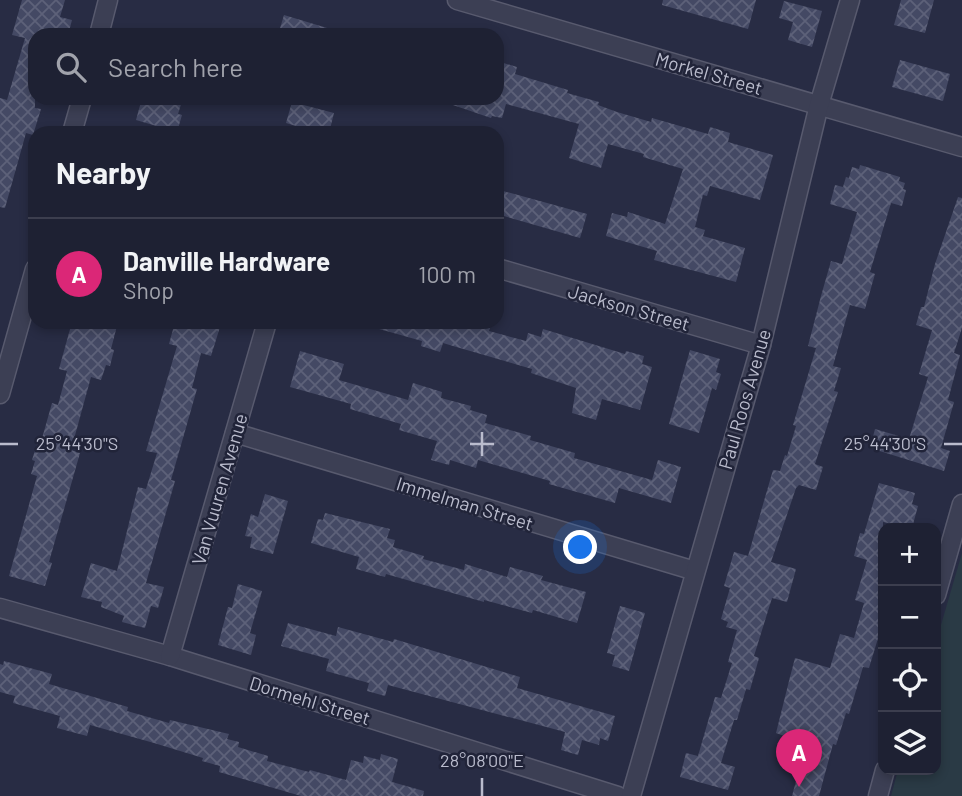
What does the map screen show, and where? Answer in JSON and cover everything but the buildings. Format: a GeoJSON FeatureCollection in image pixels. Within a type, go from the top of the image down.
{"type":"FeatureCollection","features":[{"type":"Feature","properties":{"kind":"street"},"geometry":{"type":"LineString","coordinates":[[101,28],[108,0]]}},
{"type":"Feature","properties":{"kind":"street","name":"Morkel Street"},"geometry":{"type":"LineString","coordinates":[[457,0],[962,147]]}},
{"type":"Feature","properties":{"kind":"street","name":"Paul Roos Avenue"},"geometry":{"type":"LineString","coordinates":[[631,796],[761,345],[819,105],[850,0]]}},
{"type":"Feature","properties":{"kind":"street"},"geometry":{"type":"LineString","coordinates":[[74,126],[80,105]]}},
{"type":"Feature","properties":{"kind":"street","name":"Jackson Street"},"geometry":{"type":"LineString","coordinates":[[504,270],[761,345]]}},
{"type":"Feature","properties":{"kind":"street"},"geometry":{"type":"LineString","coordinates":[[0,394],[4,366],[28,291]]}},
{"type":"Feature","properties":{"kind":"street","name":"Van Vuuren Avenue"},"geometry":{"type":"LineString","coordinates":[[170,656],[265,329]]}},
{"type":"Feature","properties":{"kind":"street","name":"Immelman Street"},"geometry":{"type":"LineString","coordinates":[[235,433],[695,571]]}},
{"type":"Feature","properties":{"kind":"street"},"geometry":{"type":"LineString","coordinates":[[939,586],[962,504]]}},
{"type":"Feature","properties":{"kind":"street","name":"Dormehl Street"},"geometry":{"type":"LineString","coordinates":[[0,608],[170,656],[618,796]]}},
{"type":"Feature","properties":{"kind":"street"},"geometry":{"type":"LineString","coordinates":[[878,796],[884,775]]}},
{"type":"Feature","properties":{"kind":"shaded area"},"geometry":{"type":"Polygon","coordinates":[[[962,553],[962,796],[891,796],[897,775],[941,775],[941,625],[962,553]]]}},
{"type":"Feature","properties":{"kind":"place","name":"Danville Hardware"},"geometry":{"type":"Point","coordinates":[799,787]}}]}
